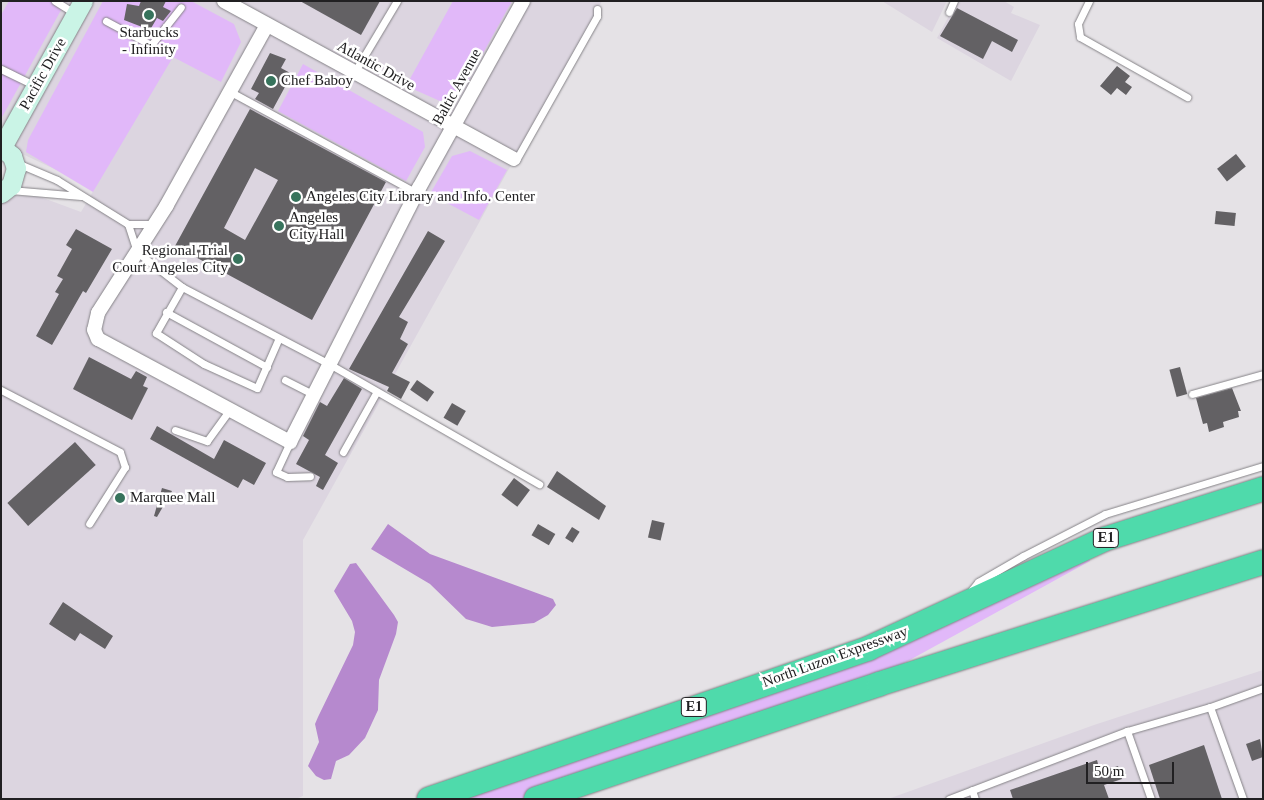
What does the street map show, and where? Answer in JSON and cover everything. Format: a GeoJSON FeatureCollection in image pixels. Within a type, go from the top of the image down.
{"type":"FeatureCollection","features":[{"type":"Feature","properties":{"kind":"highway","name":"North Luzon Expressway"},"geometry":{"type":"LineString","coordinates":[[429,799],[869,648],[1105,539],[1263,489]]}},
{"type":"Feature","properties":{"kind":"highway","name":"E1"},"geometry":{"type":"LineString","coordinates":[[536,799],[879,684],[1263,562]]}},
{"type":"Feature","properties":{"kind":"main road","name":"Pacific Drive"},"geometry":{"type":"LineString","coordinates":[[2,147],[79,8]]}},
{"type":"Feature","properties":{"kind":"main road"},"geometry":{"type":"LineString","coordinates":[[2,147],[15,162],[16,174],[4,192]]}},
{"type":"Feature","properties":{"kind":"street","name":"Atlantic Drive"},"geometry":{"type":"LineString","coordinates":[[224,1],[515,160]]}},
{"type":"Feature","properties":{"kind":"street","name":"Baltic Avenue"},"geometry":{"type":"LineString","coordinates":[[290,442],[331,366],[418,191],[523,1]]}},
{"type":"Feature","properties":{"kind":"street"},"geometry":{"type":"LineString","coordinates":[[267,25],[138,252],[94,322],[98,339],[228,412],[290,442]]}},
{"type":"Feature","properties":{"kind":"lane"},"geometry":{"type":"LineString","coordinates":[[55,1],[79,8]]}},
{"type":"Feature","properties":{"kind":"lane"},"geometry":{"type":"LineString","coordinates":[[354,73],[397,1]]}},
{"type":"Feature","properties":{"kind":"lane"},"geometry":{"type":"LineString","coordinates":[[949,12],[954,1]]}},
{"type":"Feature","properties":{"kind":"lane"},"geometry":{"type":"LineString","coordinates":[[1089,1],[1078,24],[1080,37],[1187,97]]}},
{"type":"Feature","properties":{"kind":"lane"},"geometry":{"type":"LineString","coordinates":[[106,21],[151,45],[181,7]]}},
{"type":"Feature","properties":{"kind":"lane"},"geometry":{"type":"LineString","coordinates":[[515,160],[597,16],[597,9]]}},
{"type":"Feature","properties":{"kind":"lane"},"geometry":{"type":"LineString","coordinates":[[2,67],[36,86]]}},
{"type":"Feature","properties":{"kind":"lane"},"geometry":{"type":"LineString","coordinates":[[229,89],[418,191]]}},
{"type":"Feature","properties":{"kind":"lane"},"geometry":{"type":"LineString","coordinates":[[15,162],[84,196],[128,224],[154,224]]}},
{"type":"Feature","properties":{"kind":"lane"},"geometry":{"type":"LineString","coordinates":[[4,192],[84,196]]}},
{"type":"Feature","properties":{"kind":"lane"},"geometry":{"type":"LineString","coordinates":[[128,224],[138,252],[182,287],[278,340],[331,366],[539,484]]}},
{"type":"Feature","properties":{"kind":"lane"},"geometry":{"type":"LineString","coordinates":[[182,287],[156,328],[158,336],[204,364],[257,388],[278,340]]}},
{"type":"Feature","properties":{"kind":"lane"},"geometry":{"type":"LineString","coordinates":[[166,312],[267,367]]}},
{"type":"Feature","properties":{"kind":"lane"},"geometry":{"type":"LineString","coordinates":[[1192,394],[1263,374]]}},
{"type":"Feature","properties":{"kind":"lane"},"geometry":{"type":"LineString","coordinates":[[285,380],[316,395]]}},
{"type":"Feature","properties":{"kind":"lane"},"geometry":{"type":"LineString","coordinates":[[1,390],[120,452],[125,467],[90,524]]}},
{"type":"Feature","properties":{"kind":"lane"},"geometry":{"type":"LineString","coordinates":[[343,452],[376,393]]}},
{"type":"Feature","properties":{"kind":"lane"},"geometry":{"type":"LineString","coordinates":[[175,430],[206,440],[228,412]]}},
{"type":"Feature","properties":{"kind":"lane"},"geometry":{"type":"LineString","coordinates":[[290,442],[276,472],[287,477],[310,476]]}},
{"type":"Feature","properties":{"kind":"lane"},"geometry":{"type":"LineString","coordinates":[[957,608],[978,582],[1105,514],[1263,466]]}},
{"type":"Feature","properties":{"kind":"lane"},"geometry":{"type":"LineString","coordinates":[[949,799],[1127,731],[1210,707],[1263,688]]}},
{"type":"Feature","properties":{"kind":"lane"},"geometry":{"type":"LineString","coordinates":[[1210,707],[1243,799]]}},
{"type":"Feature","properties":{"kind":"lane"},"geometry":{"type":"LineString","coordinates":[[1127,731],[1151,799]]}},
{"type":"Feature","properties":{"kind":"lane"},"geometry":{"type":"LineString","coordinates":[[972,790],[975,799]]}},
{"type":"Feature","properties":{"kind":"shaded area"},"geometry":{"type":"Polygon","coordinates":[[[1,1],[602,1],[303,540],[303,796],[296,799],[1,799],[1,196],[35,195],[81,212],[95,188],[1,144],[1,1]]]}},
{"type":"Feature","properties":{"kind":"shaded area"},"geometry":{"type":"Polygon","coordinates":[[[9,1],[66,1],[1,119],[1,15],[9,1]]]}},
{"type":"Feature","properties":{"kind":"shaded area"},"geometry":{"type":"Polygon","coordinates":[[[103,1],[191,1],[234,24],[241,42],[221,82],[173,57],[93,192],[26,152],[28,140],[103,1]]]}},
{"type":"Feature","properties":{"kind":"shaded area"},"geometry":{"type":"Polygon","coordinates":[[[453,1],[512,1],[462,91],[455,97],[440,101],[406,86],[453,1]]]}},
{"type":"Feature","properties":{"kind":"shaded area"},"geometry":{"type":"Polygon","coordinates":[[[882,1],[947,1],[932,32],[882,1]]]}},
{"type":"Feature","properties":{"kind":"shaded area"},"geometry":{"type":"Polygon","coordinates":[[[957,1],[1004,1],[1014,7],[1011,13],[1040,25],[1011,81],[937,38],[957,1]]]}},
{"type":"Feature","properties":{"kind":"shaded area"},"geometry":{"type":"Polygon","coordinates":[[[303,64],[423,132],[425,147],[406,181],[278,111],[303,64]]]}},
{"type":"Feature","properties":{"kind":"shaded area"},"geometry":{"type":"Polygon","coordinates":[[[470,151],[507,170],[479,220],[430,194],[452,156],[470,151]]]}},
{"type":"Feature","properties":{"kind":"shaded area"},"geometry":{"type":"Polygon","coordinates":[[[388,524],[430,554],[553,599],[556,605],[548,615],[534,623],[492,627],[466,619],[430,584],[371,549],[388,524]]]}},
{"type":"Feature","properties":{"kind":"shaded area"},"geometry":{"type":"Polygon","coordinates":[[[1087,553],[1090,561],[897,667],[521,799],[450,799],[1087,553]]]}},
{"type":"Feature","properties":{"kind":"shaded area"},"geometry":{"type":"Polygon","coordinates":[[[356,563],[398,622],[396,634],[379,680],[378,710],[365,738],[349,755],[336,761],[331,779],[324,780],[316,776],[308,766],[319,742],[315,724],[353,645],[355,632],[352,621],[334,591],[350,564],[356,563]]]}},
{"type":"Feature","properties":{"kind":"shaded area"},"geometry":{"type":"Polygon","coordinates":[[[1263,670],[1263,799],[888,799],[1094,725],[1263,670]]]}},
{"type":"Feature","properties":{"kind":"building","name":"Starbucks - Infinity"},"geometry":{"type":"Polygon","coordinates":[[[141,1],[166,1],[163,7],[171,11],[163,21],[157,18],[150,30],[124,20],[127,4],[139,6],[141,1]]]}},
{"type":"Feature","properties":{"kind":"building"},"geometry":{"type":"Polygon","coordinates":[[[300,1],[380,1],[361,35],[300,1]]]}},
{"type":"Feature","properties":{"kind":"building"},"geometry":{"type":"Polygon","coordinates":[[[957,8],[1018,40],[1012,52],[992,41],[983,59],[940,36],[957,8]]]}},
{"type":"Feature","properties":{"kind":"building","name":"Chef Baboy"},"geometry":{"type":"Polygon","coordinates":[[[270,53],[286,59],[281,68],[292,74],[273,109],[255,99],[259,93],[251,89],[270,53]]]}},
{"type":"Feature","properties":{"kind":"building"},"geometry":{"type":"Polygon","coordinates":[[[1117,66],[1130,76],[1125,82],[1132,87],[1126,95],[1117,88],[1111,95],[1100,86],[1117,66]]]}},
{"type":"Feature","properties":{"kind":"building"},"geometry":{"type":"Polygon","coordinates":[[[250,109],[386,182],[312,320],[175,246],[250,109]],[[255,168],[224,228],[245,240],[278,180],[255,168]]]}},
{"type":"Feature","properties":{"kind":"building"},"geometry":{"type":"Polygon","coordinates":[[[1236,154],[1246,167],[1227,181],[1217,169],[1236,154]]]}},
{"type":"Feature","properties":{"kind":"building"},"geometry":{"type":"Polygon","coordinates":[[[1216,211],[1236,213],[1235,226],[1215,224],[1216,211]]]}},
{"type":"Feature","properties":{"kind":"building"},"geometry":{"type":"Polygon","coordinates":[[[76,229],[112,249],[86,293],[83,291],[52,345],[36,336],[59,294],[55,292],[63,279],[57,276],[72,249],[66,245],[76,229]]]}},
{"type":"Feature","properties":{"kind":"building"},"geometry":{"type":"Polygon","coordinates":[[[428,231],[445,241],[399,317],[408,322],[400,339],[408,344],[392,373],[410,382],[401,399],[387,391],[389,387],[349,369],[428,231]]]}},
{"type":"Feature","properties":{"kind":"building"},"geometry":{"type":"Polygon","coordinates":[[[89,357],[131,379],[136,371],[147,377],[143,386],[148,388],[132,420],[73,389],[89,357]]]}},
{"type":"Feature","properties":{"kind":"building"},"geometry":{"type":"Polygon","coordinates":[[[1180,367],[1187,394],[1177,397],[1169,370],[1180,367]]]}},
{"type":"Feature","properties":{"kind":"building"},"geometry":{"type":"Polygon","coordinates":[[[344,378],[362,389],[325,455],[338,463],[323,490],[316,486],[320,477],[296,464],[309,440],[303,436],[320,402],[327,406],[344,378]]]}},
{"type":"Feature","properties":{"kind":"building"},"geometry":{"type":"Polygon","coordinates":[[[417,380],[434,392],[427,402],[410,390],[417,380]]]}},
{"type":"Feature","properties":{"kind":"building"},"geometry":{"type":"Polygon","coordinates":[[[1232,388],[1241,411],[1238,411],[1239,417],[1223,422],[1224,427],[1209,432],[1207,423],[1203,424],[1196,398],[1232,388]]]}},
{"type":"Feature","properties":{"kind":"building"},"geometry":{"type":"Polygon","coordinates":[[[452,403],[466,411],[457,426],[444,418],[452,403]]]}},
{"type":"Feature","properties":{"kind":"building"},"geometry":{"type":"Polygon","coordinates":[[[157,426],[214,459],[224,440],[266,463],[254,485],[243,479],[238,488],[150,439],[157,426]]]}},
{"type":"Feature","properties":{"kind":"building"},"geometry":{"type":"Polygon","coordinates":[[[75,442],[96,465],[28,526],[7,503],[75,442]]]}},
{"type":"Feature","properties":{"kind":"building"},"geometry":{"type":"Polygon","coordinates":[[[557,471],[606,506],[599,520],[547,487],[557,471]]]}},
{"type":"Feature","properties":{"kind":"building"},"geometry":{"type":"Polygon","coordinates":[[[514,478],[530,490],[517,507],[501,495],[514,478]]]}},
{"type":"Feature","properties":{"kind":"building"},"geometry":{"type":"Polygon","coordinates":[[[162,488],[172,491],[157,517],[154,516],[162,488]]]}},
{"type":"Feature","properties":{"kind":"building"},"geometry":{"type":"Polygon","coordinates":[[[652,520],[665,523],[661,540],[648,538],[652,520]]]}},
{"type":"Feature","properties":{"kind":"building"},"geometry":{"type":"Polygon","coordinates":[[[538,524],[555,534],[549,545],[532,535],[538,524]]]}},
{"type":"Feature","properties":{"kind":"building"},"geometry":{"type":"Polygon","coordinates":[[[572,527],[580,532],[573,543],[565,538],[572,527]]]}},
{"type":"Feature","properties":{"kind":"building"},"geometry":{"type":"Polygon","coordinates":[[[63,602],[113,636],[105,649],[80,633],[75,641],[49,624],[63,602]]]}},
{"type":"Feature","properties":{"kind":"building"},"geometry":{"type":"Polygon","coordinates":[[[1260,739],[1263,757],[1252,761],[1246,744],[1260,739]]]}},
{"type":"Feature","properties":{"kind":"building"},"geometry":{"type":"Polygon","coordinates":[[[1204,745],[1222,799],[1160,799],[1149,765],[1204,745]]]}},
{"type":"Feature","properties":{"kind":"building"},"geometry":{"type":"Polygon","coordinates":[[[1097,760],[1100,772],[1118,766],[1122,779],[1104,785],[1109,799],[1013,799],[1010,790],[1097,760]]]}},
{"type":"Feature","properties":{"kind":"place","name":"Starbucks - Infinity"},"geometry":{"type":"Point","coordinates":[149,15]}},
{"type":"Feature","properties":{"kind":"place","name":"Chef Baboy"},"geometry":{"type":"Point","coordinates":[271,81]}},
{"type":"Feature","properties":{"kind":"place","name":"Angeles City Library and Info. Center"},"geometry":{"type":"Point","coordinates":[296,197]}},
{"type":"Feature","properties":{"kind":"place","name":"Angeles City Hall"},"geometry":{"type":"Point","coordinates":[279,226]}},
{"type":"Feature","properties":{"kind":"place","name":"Regional Trial Court Angeles City"},"geometry":{"type":"Point","coordinates":[238,259]}},
{"type":"Feature","properties":{"kind":"place","name":"Marquee Mall"},"geometry":{"type":"Point","coordinates":[120,498]}}]}
